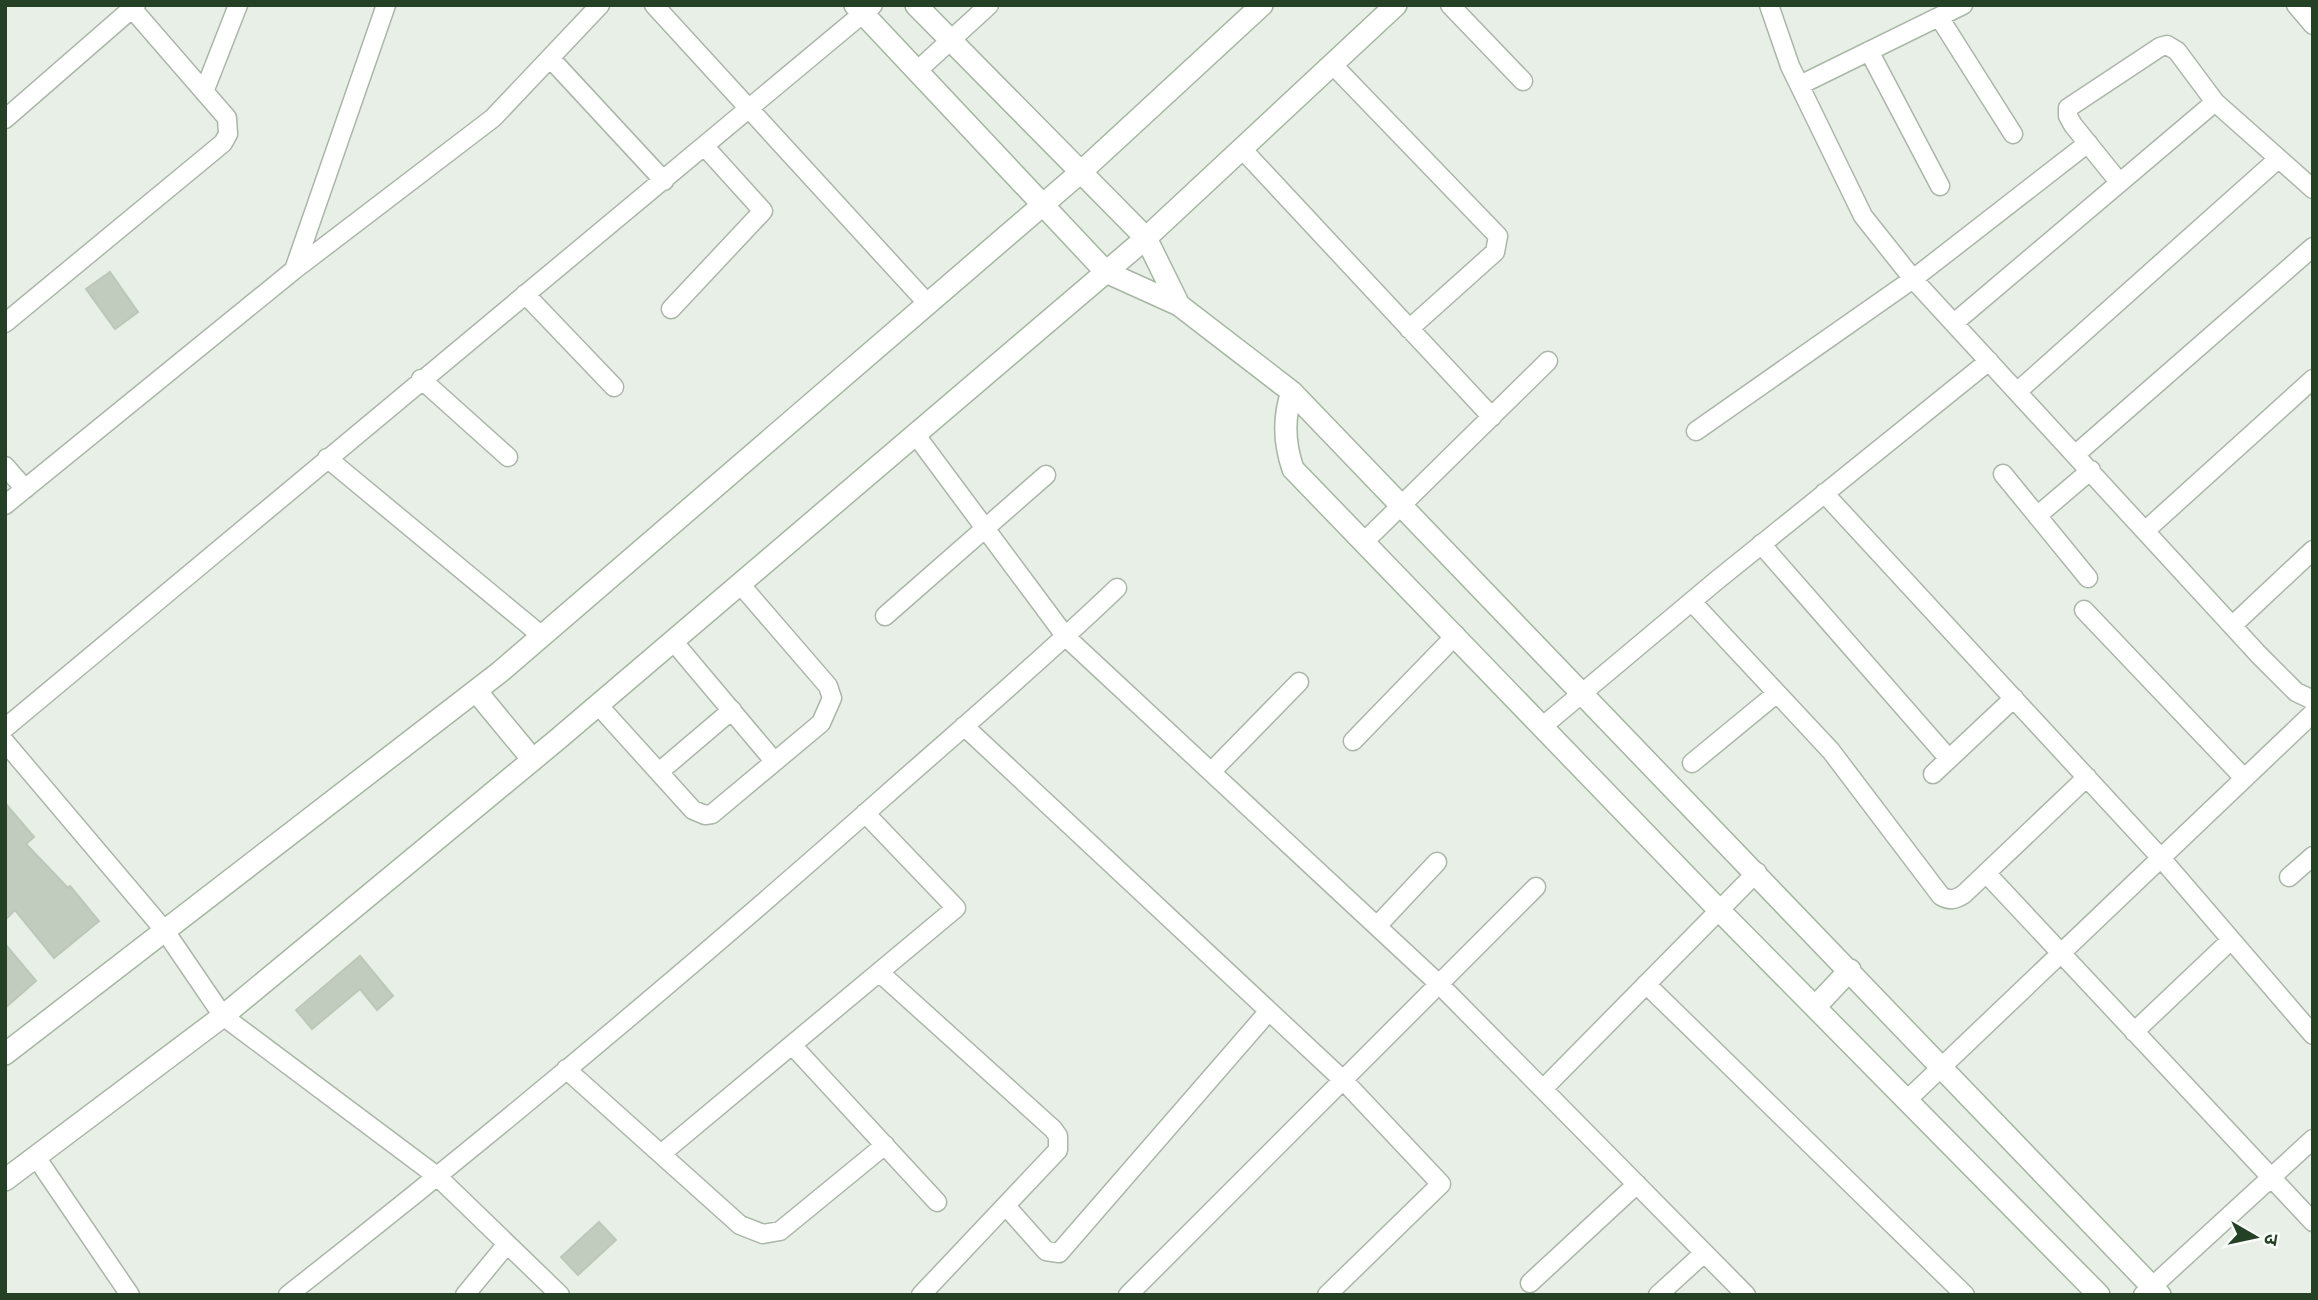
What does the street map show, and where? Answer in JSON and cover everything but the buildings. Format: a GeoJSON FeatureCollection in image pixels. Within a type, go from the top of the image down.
{"type":"FeatureCollection","features":[{"type":"Feature","properties":{"kind":"street"},"geometry":{"type":"LineString","coordinates":[[204,92],[238,5]]}},
{"type":"Feature","properties":{"kind":"street"},"geometry":{"type":"LineString","coordinates":[[294,270],[386,5]]}},
{"type":"Feature","properties":{"kind":"street"},"geometry":{"type":"LineString","coordinates":[[5,505],[294,270],[494,118],[600,5]]}},
{"type":"Feature","properties":{"kind":"street"},"geometry":{"type":"LineString","coordinates":[[654,5],[928,304]]}},
{"type":"Feature","properties":{"kind":"street"},"geometry":{"type":"LineString","coordinates":[[916,5],[1146,238],[1179,305]]}},
{"type":"Feature","properties":{"kind":"street"},"geometry":{"type":"LineString","coordinates":[[917,71],[989,5]]}},
{"type":"Feature","properties":{"kind":"street"},"geometry":{"type":"LineString","coordinates":[[5,1054],[476,691],[542,636],[1082,171],[1262,5]]}},
{"type":"Feature","properties":{"kind":"street"},"geometry":{"type":"LineString","coordinates":[[5,1180],[223,1016],[533,760],[1146,238],[1396,5]]}},
{"type":"Feature","properties":{"kind":"street"},"geometry":{"type":"LineString","coordinates":[[1450,5],[1523,81]]}},
{"type":"Feature","properties":{"kind":"street"},"geometry":{"type":"LineString","coordinates":[[1769,5],[1800,85],[1863,216],[1913,279],[2233,625],[2296,692],[2313,700]]}},
{"type":"Feature","properties":{"kind":"street"},"geometry":{"type":"LineString","coordinates":[[1800,85],[1963,5]]}},
{"type":"Feature","properties":{"kind":"street"},"geometry":{"type":"LineString","coordinates":[[2295,5],[2313,25]]}},
{"type":"Feature","properties":{"kind":"street"},"geometry":{"type":"LineString","coordinates":[[5,119],[132,6],[229,124],[223,143],[5,323]]}},
{"type":"Feature","properties":{"kind":"street"},"geometry":{"type":"LineString","coordinates":[[5,728],[421,379],[706,148],[864,8],[917,71],[1105,272],[1179,305],[1292,392],[1942,1066],[2152,1292],[2313,1139]]}},
{"type":"Feature","properties":{"kind":"street"},"geometry":{"type":"LineString","coordinates":[[1939,17],[2013,134]]}},
{"type":"Feature","properties":{"kind":"street"},"geometry":{"type":"LineString","coordinates":[[2119,182],[2068,116],[2068,108],[2167,45],[2177,51],[2215,102],[2313,189]]}},
{"type":"Feature","properties":{"kind":"street"},"geometry":{"type":"LineString","coordinates":[[1869,51],[1940,186]]}},
{"type":"Feature","properties":{"kind":"street"},"geometry":{"type":"LineString","coordinates":[[550,58],[664,181]]}},
{"type":"Feature","properties":{"kind":"street"},"geometry":{"type":"LineString","coordinates":[[1332,64],[1497,236],[1495,252],[1409,329]]}},
{"type":"Feature","properties":{"kind":"street"},"geometry":{"type":"LineString","coordinates":[[1954,323],[2215,102]]}},
{"type":"Feature","properties":{"kind":"street"},"geometry":{"type":"LineString","coordinates":[[1696,432],[1913,279],[2088,144]]}},
{"type":"Feature","properties":{"kind":"street"},"geometry":{"type":"LineString","coordinates":[[671,309],[764,211],[706,148]]}},
{"type":"Feature","properties":{"kind":"street"},"geometry":{"type":"LineString","coordinates":[[1241,149],[1492,417]]}},
{"type":"Feature","properties":{"kind":"street"},"geometry":{"type":"LineString","coordinates":[[2018,391],[2278,159]]}},
{"type":"Feature","properties":{"kind":"street"},"geometry":{"type":"LineString","coordinates":[[2076,454],[2313,247]]}},
{"type":"Feature","properties":{"kind":"street"},"geometry":{"type":"LineString","coordinates":[[525,294],[614,387]]}},
{"type":"Feature","properties":{"kind":"street"},"geometry":{"type":"LineString","coordinates":[[1365,541],[1548,361]]}},
{"type":"Feature","properties":{"kind":"street"},"geometry":{"type":"LineString","coordinates":[[1543,726],[1761,544],[1989,361]]}},
{"type":"Feature","properties":{"kind":"street"},"geometry":{"type":"LineString","coordinates":[[421,379],[508,457]]}},
{"type":"Feature","properties":{"kind":"street"},"geometry":{"type":"LineString","coordinates":[[2146,530],[2313,379]]}},
{"type":"Feature","properties":{"kind":"street"},"geometry":{"type":"LineString","coordinates":[[1292,392],[1286,409],[1286,449],[1293,469],[1719,910],[2099,1295]]}},
{"type":"Feature","properties":{"kind":"street"},"geometry":{"type":"LineString","coordinates":[[915,435],[1066,636],[1440,985],[1746,1295]]}},
{"type":"Feature","properties":{"kind":"street"},"geometry":{"type":"LineString","coordinates":[[327,458],[542,636]]}},
{"type":"Feature","properties":{"kind":"street"},"geometry":{"type":"LineString","coordinates":[[5,466],[25,489]]}},
{"type":"Feature","properties":{"kind":"street"},"geometry":{"type":"LineString","coordinates":[[2037,516],[2091,470]]}},
{"type":"Feature","properties":{"kind":"street"},"geometry":{"type":"LineString","coordinates":[[2003,474],[2088,578]]}},
{"type":"Feature","properties":{"kind":"street"},"geometry":{"type":"LineString","coordinates":[[885,616],[1046,475]]}},
{"type":"Feature","properties":{"kind":"street"},"geometry":{"type":"LineString","coordinates":[[1824,493],[2161,858],[2313,1035]]}},
{"type":"Feature","properties":{"kind":"street"},"geometry":{"type":"LineString","coordinates":[[1761,544],[1949,759]]}},
{"type":"Feature","properties":{"kind":"street"},"geometry":{"type":"LineString","coordinates":[[2233,625],[2313,550]]}},
{"type":"Feature","properties":{"kind":"street"},"geometry":{"type":"LineString","coordinates":[[598,705],[693,810],[705,815],[712,814],[821,723],[832,698],[828,686],[740,584]]}},
{"type":"Feature","properties":{"kind":"street"},"geometry":{"type":"LineString","coordinates":[[288,1295],[438,1177],[866,813],[1066,636],[1117,587]]}},
{"type":"Feature","properties":{"kind":"street"},"geometry":{"type":"LineString","coordinates":[[1692,602],[1831,751],[1941,896],[1955,900],[2087,777]]}},
{"type":"Feature","properties":{"kind":"street"},"geometry":{"type":"LineString","coordinates":[[2084,610],[2244,778]]}},
{"type":"Feature","properties":{"kind":"street"},"geometry":{"type":"LineString","coordinates":[[1353,741],[1456,635]]}},
{"type":"Feature","properties":{"kind":"street"},"geometry":{"type":"LineString","coordinates":[[673,641],[774,761]]}},
{"type":"Feature","properties":{"kind":"street"},"geometry":{"type":"LineString","coordinates":[[1211,772],[1299,682]]}},
{"type":"Feature","properties":{"kind":"street"},"geometry":{"type":"LineString","coordinates":[[476,691],[533,760]]}},
{"type":"Feature","properties":{"kind":"street"},"geometry":{"type":"LineString","coordinates":[[1692,763],[1777,693]]}},
{"type":"Feature","properties":{"kind":"street"},"geometry":{"type":"LineString","coordinates":[[1933,774],[2014,698]]}},
{"type":"Feature","properties":{"kind":"street"},"geometry":{"type":"LineString","coordinates":[[659,772],[732,710]]}},
{"type":"Feature","properties":{"kind":"street"},"geometry":{"type":"LineString","coordinates":[[1907,1100],[2313,713]]}},
{"type":"Feature","properties":{"kind":"street"},"geometry":{"type":"LineString","coordinates":[[964,726],[1344,1081],[1441,1184],[1327,1295]]}},
{"type":"Feature","properties":{"kind":"street"},"geometry":{"type":"LineString","coordinates":[[5,742],[165,931],[223,1016],[438,1177],[560,1295]]}},
{"type":"Feature","properties":{"kind":"street"},"geometry":{"type":"LineString","coordinates":[[661,1154],[956,908],[866,813]]}},
{"type":"Feature","properties":{"kind":"street"},"geometry":{"type":"LineString","coordinates":[[2289,877],[2313,856]]}},
{"type":"Feature","properties":{"kind":"street"},"geometry":{"type":"LineString","coordinates":[[1377,926],[1437,862]]}},
{"type":"Feature","properties":{"kind":"street"},"geometry":{"type":"LineString","coordinates":[[1543,1089],[1756,872]]}},
{"type":"Feature","properties":{"kind":"street"},"geometry":{"type":"LineString","coordinates":[[1986,873],[2313,1222]]}},
{"type":"Feature","properties":{"kind":"street"},"geometry":{"type":"LineString","coordinates":[[1128,1295],[1536,887]]}},
{"type":"Feature","properties":{"kind":"street"},"geometry":{"type":"LineString","coordinates":[[2134,1032],[2231,940]]}},
{"type":"Feature","properties":{"kind":"street"},"geometry":{"type":"LineString","coordinates":[[1815,1007],[1850,970]]}},
{"type":"Feature","properties":{"kind":"street"},"geometry":{"type":"LineString","coordinates":[[879,972],[1058,1136],[1058,1150],[921,1295]]}},
{"type":"Feature","properties":{"kind":"street"},"geometry":{"type":"LineString","coordinates":[[1646,984],[1965,1295]]}},
{"type":"Feature","properties":{"kind":"street"},"geometry":{"type":"LineString","coordinates":[[1006,1206],[1046,1251],[1059,1253],[1269,1012]]}},
{"type":"Feature","properties":{"kind":"street"},"geometry":{"type":"LineString","coordinates":[[792,1045],[937,1202]]}},
{"type":"Feature","properties":{"kind":"street"},"geometry":{"type":"LineString","coordinates":[[566,1069],[740,1226],[763,1234],[780,1231],[885,1145]]}},
{"type":"Feature","properties":{"kind":"street"},"geometry":{"type":"LineString","coordinates":[[36,1157],[130,1295]]}},
{"type":"Feature","properties":{"kind":"street"},"geometry":{"type":"LineString","coordinates":[[1530,1283],[1637,1184]]}},
{"type":"Feature","properties":{"kind":"street"},"geometry":{"type":"LineString","coordinates":[[465,1295],[508,1244]]}},
{"type":"Feature","properties":{"kind":"street"},"geometry":{"type":"LineString","coordinates":[[1658,1295],[1704,1252]]}}]}
